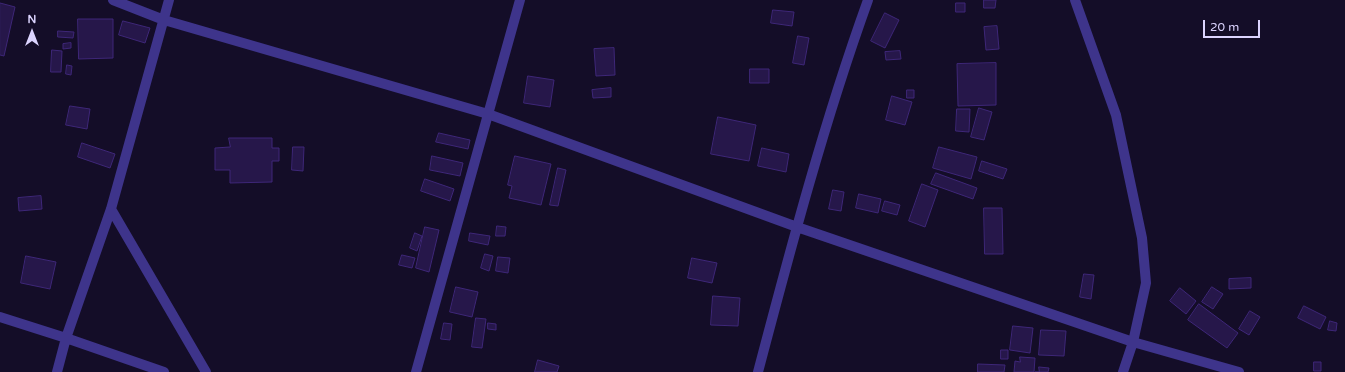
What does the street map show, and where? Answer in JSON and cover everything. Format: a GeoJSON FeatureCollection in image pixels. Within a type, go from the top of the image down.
{"type":"FeatureCollection","features":[{"type":"Feature","properties":{"kind":"street"},"geometry":{"type":"LineString","coordinates":[[113,0],[164,20],[488,114],[797,227],[1133,342],[1239,372]]}},
{"type":"Feature","properties":{"kind":"street"},"geometry":{"type":"LineString","coordinates":[[57,372],[66,338],[111,209],[169,0]]}},
{"type":"Feature","properties":{"kind":"street"},"geometry":{"type":"LineString","coordinates":[[416,372],[520,0]]}},
{"type":"Feature","properties":{"kind":"street"},"geometry":{"type":"LineString","coordinates":[[758,372],[797,227],[845,65],[868,0]]}},
{"type":"Feature","properties":{"kind":"street"},"geometry":{"type":"LineString","coordinates":[[1075,0],[1116,115],[1142,238],[1146,283],[1133,342],[1123,372]]}},
{"type":"Feature","properties":{"kind":"street"},"geometry":{"type":"LineString","coordinates":[[111,209],[206,372]]}},
{"type":"Feature","properties":{"kind":"street"},"geometry":{"type":"LineString","coordinates":[[0,317],[164,372]]}},
{"type":"Feature","properties":{"kind":"building"},"geometry":{"type":"Polygon","coordinates":[[[984,0],[996,0],[995,8],[984,8],[984,0]]]}},
{"type":"Feature","properties":{"kind":"building"},"geometry":{"type":"Polygon","coordinates":[[[0,3],[15,7],[4,56],[0,55],[0,3]]]}},
{"type":"Feature","properties":{"kind":"building"},"geometry":{"type":"Polygon","coordinates":[[[956,3],[965,3],[965,12],[956,12],[956,3]]]}},
{"type":"Feature","properties":{"kind":"building"},"geometry":{"type":"Polygon","coordinates":[[[773,10],[794,12],[792,26],[771,23],[773,10]]]}},
{"type":"Feature","properties":{"kind":"building"},"geometry":{"type":"Polygon","coordinates":[[[885,13],[899,20],[885,48],[871,41],[885,13]]]}},
{"type":"Feature","properties":{"kind":"building"},"geometry":{"type":"Polygon","coordinates":[[[78,19],[113,19],[113,58],[79,59],[78,19]]]}},
{"type":"Feature","properties":{"kind":"building"},"geometry":{"type":"Polygon","coordinates":[[[123,21],[150,28],[145,43],[119,35],[123,21]]]}},
{"type":"Feature","properties":{"kind":"building"},"geometry":{"type":"Polygon","coordinates":[[[997,26],[999,49],[986,50],[984,27],[997,26]]]}},
{"type":"Feature","properties":{"kind":"building"},"geometry":{"type":"Polygon","coordinates":[[[58,31],[74,32],[73,38],[58,37],[58,31]]]}},
{"type":"Feature","properties":{"kind":"building"},"geometry":{"type":"Polygon","coordinates":[[[798,36],[809,38],[804,65],[793,63],[798,36]]]}},
{"type":"Feature","properties":{"kind":"building"},"geometry":{"type":"Polygon","coordinates":[[[71,43],[71,48],[63,49],[63,44],[71,43]]]}},
{"type":"Feature","properties":{"kind":"building"},"geometry":{"type":"Polygon","coordinates":[[[614,48],[615,75],[596,76],[594,49],[614,48]]]}},
{"type":"Feature","properties":{"kind":"building"},"geometry":{"type":"Polygon","coordinates":[[[52,50],[62,51],[61,72],[51,72],[52,50]]]}},
{"type":"Feature","properties":{"kind":"building"},"geometry":{"type":"Polygon","coordinates":[[[900,51],[901,59],[886,60],[885,52],[900,51]]]}},
{"type":"Feature","properties":{"kind":"building"},"geometry":{"type":"Polygon","coordinates":[[[996,63],[996,105],[958,106],[957,64],[996,63]]]}},
{"type":"Feature","properties":{"kind":"building"},"geometry":{"type":"Polygon","coordinates":[[[67,65],[72,66],[71,75],[66,74],[67,65]]]}},
{"type":"Feature","properties":{"kind":"building"},"geometry":{"type":"Polygon","coordinates":[[[750,69],[769,69],[769,83],[750,83],[750,69]]]}},
{"type":"Feature","properties":{"kind":"building"},"geometry":{"type":"Polygon","coordinates":[[[528,76],[554,80],[550,107],[524,103],[528,76]]]}},
{"type":"Feature","properties":{"kind":"building"},"geometry":{"type":"Polygon","coordinates":[[[611,88],[611,97],[593,98],[592,90],[611,88]]]}},
{"type":"Feature","properties":{"kind":"building"},"geometry":{"type":"Polygon","coordinates":[[[907,90],[914,90],[914,98],[907,98],[907,90]]]}},
{"type":"Feature","properties":{"kind":"building"},"geometry":{"type":"Polygon","coordinates":[[[892,96],[912,102],[905,125],[886,120],[892,96]]]}},
{"type":"Feature","properties":{"kind":"building"},"geometry":{"type":"Polygon","coordinates":[[[70,106],[90,109],[87,129],[66,125],[70,106]]]}},
{"type":"Feature","properties":{"kind":"building"},"geometry":{"type":"Polygon","coordinates":[[[979,108],[992,112],[984,140],[971,137],[979,108]]]}},
{"type":"Feature","properties":{"kind":"building"},"geometry":{"type":"Polygon","coordinates":[[[957,109],[970,109],[969,132],[956,131],[957,109]]]}},
{"type":"Feature","properties":{"kind":"building"},"geometry":{"type":"Polygon","coordinates":[[[718,117],[756,125],[749,161],[711,154],[718,117]]]}},
{"type":"Feature","properties":{"kind":"building"},"geometry":{"type":"Polygon","coordinates":[[[439,133],[470,140],[468,149],[436,142],[439,133]]]}},
{"type":"Feature","properties":{"kind":"building"},"geometry":{"type":"Polygon","coordinates":[[[229,138],[272,138],[272,148],[279,148],[279,161],[272,161],[272,182],[230,183],[230,170],[215,170],[215,148],[230,147],[229,138]]]}},
{"type":"Feature","properties":{"kind":"building"},"geometry":{"type":"Polygon","coordinates":[[[82,143],[115,154],[110,168],[78,157],[82,143]]]}},
{"type":"Feature","properties":{"kind":"building"},"geometry":{"type":"Polygon","coordinates":[[[293,147],[304,147],[303,171],[292,170],[293,147]]]}},
{"type":"Feature","properties":{"kind":"building"},"geometry":{"type":"Polygon","coordinates":[[[939,147],[977,157],[971,179],[933,168],[939,147]]]}},
{"type":"Feature","properties":{"kind":"building"},"geometry":{"type":"Polygon","coordinates":[[[762,148],[789,154],[786,172],[758,166],[762,148]]]}},
{"type":"Feature","properties":{"kind":"building"},"geometry":{"type":"Polygon","coordinates":[[[432,156],[463,163],[460,176],[430,170],[432,156]]]}},
{"type":"Feature","properties":{"kind":"building"},"geometry":{"type":"Polygon","coordinates":[[[515,156],[551,164],[541,205],[509,198],[512,186],[508,185],[515,156]]]}},
{"type":"Feature","properties":{"kind":"building"},"geometry":{"type":"Polygon","coordinates":[[[982,161],[1007,169],[1003,179],[979,171],[982,161]]]}},
{"type":"Feature","properties":{"kind":"building"},"geometry":{"type":"Polygon","coordinates":[[[558,168],[566,170],[558,206],[550,205],[558,168]]]}},
{"type":"Feature","properties":{"kind":"building"},"geometry":{"type":"Polygon","coordinates":[[[936,173],[977,188],[973,199],[931,184],[936,173]]]}},
{"type":"Feature","properties":{"kind":"building"},"geometry":{"type":"Polygon","coordinates":[[[425,179],[454,189],[450,201],[421,191],[425,179]]]}},
{"type":"Feature","properties":{"kind":"building"},"geometry":{"type":"Polygon","coordinates":[[[922,184],[938,190],[925,227],[909,221],[922,184]]]}},
{"type":"Feature","properties":{"kind":"building"},"geometry":{"type":"Polygon","coordinates":[[[833,190],[844,192],[841,211],[829,209],[833,190]]]}},
{"type":"Feature","properties":{"kind":"building"},"geometry":{"type":"Polygon","coordinates":[[[859,194],[881,199],[878,213],[856,208],[859,194]]]}},
{"type":"Feature","properties":{"kind":"building"},"geometry":{"type":"Polygon","coordinates":[[[41,196],[42,209],[19,211],[18,198],[41,196]]]}},
{"type":"Feature","properties":{"kind":"building"},"geometry":{"type":"Polygon","coordinates":[[[885,201],[900,205],[897,215],[882,211],[885,201]]]}},
{"type":"Feature","properties":{"kind":"building"},"geometry":{"type":"Polygon","coordinates":[[[984,208],[1002,208],[1003,254],[985,254],[984,208]]]}},
{"type":"Feature","properties":{"kind":"building"},"geometry":{"type":"Polygon","coordinates":[[[497,226],[506,227],[505,236],[496,236],[497,226]]]}},
{"type":"Feature","properties":{"kind":"building"},"geometry":{"type":"Polygon","coordinates":[[[425,227],[439,230],[429,272],[416,268],[425,227]]]}},
{"type":"Feature","properties":{"kind":"building"},"geometry":{"type":"Polygon","coordinates":[[[415,233],[422,236],[417,251],[410,248],[415,233]]]}},
{"type":"Feature","properties":{"kind":"building"},"geometry":{"type":"Polygon","coordinates":[[[470,233],[490,236],[488,245],[469,241],[470,233]]]}},
{"type":"Feature","properties":{"kind":"building"},"geometry":{"type":"Polygon","coordinates":[[[485,254],[493,256],[489,271],[481,268],[485,254]]]}},
{"type":"Feature","properties":{"kind":"building"},"geometry":{"type":"Polygon","coordinates":[[[402,255],[415,258],[412,268],[399,265],[402,255]]]}},
{"type":"Feature","properties":{"kind":"building"},"geometry":{"type":"Polygon","coordinates":[[[26,256],[56,262],[50,289],[21,283],[26,256]]]}},
{"type":"Feature","properties":{"kind":"building"},"geometry":{"type":"Polygon","coordinates":[[[498,257],[510,258],[508,273],[496,271],[498,257]]]}},
{"type":"Feature","properties":{"kind":"building"},"geometry":{"type":"Polygon","coordinates":[[[692,258],[717,263],[712,283],[688,278],[692,258]]]}},
{"type":"Feature","properties":{"kind":"building"},"geometry":{"type":"Polygon","coordinates":[[[1084,274],[1094,275],[1091,299],[1080,297],[1084,274]]]}},
{"type":"Feature","properties":{"kind":"building"},"geometry":{"type":"Polygon","coordinates":[[[1251,278],[1251,288],[1229,289],[1229,279],[1251,278]]]}},
{"type":"Feature","properties":{"kind":"building"},"geometry":{"type":"Polygon","coordinates":[[[456,287],[478,292],[472,317],[450,312],[456,287]]]}},
{"type":"Feature","properties":{"kind":"building"},"geometry":{"type":"Polygon","coordinates":[[[1212,287],[1223,294],[1213,309],[1202,302],[1212,287]]]}},
{"type":"Feature","properties":{"kind":"building"},"geometry":{"type":"Polygon","coordinates":[[[1180,288],[1196,301],[1186,314],[1170,301],[1180,288]]]}},
{"type":"Feature","properties":{"kind":"building"},"geometry":{"type":"Polygon","coordinates":[[[713,296],[740,298],[738,326],[711,325],[713,296]]]}},
{"type":"Feature","properties":{"kind":"building"},"geometry":{"type":"Polygon","coordinates":[[[1199,304],[1238,333],[1227,348],[1188,320],[1199,304]]]}},
{"type":"Feature","properties":{"kind":"building"},"geometry":{"type":"Polygon","coordinates":[[[1304,306],[1326,317],[1320,329],[1298,318],[1304,306]]]}},
{"type":"Feature","properties":{"kind":"building"},"geometry":{"type":"Polygon","coordinates":[[[1250,311],[1260,317],[1249,335],[1239,329],[1250,311]]]}},
{"type":"Feature","properties":{"kind":"building"},"geometry":{"type":"Polygon","coordinates":[[[476,318],[486,319],[482,348],[472,347],[476,318]]]}},
{"type":"Feature","properties":{"kind":"building"},"geometry":{"type":"Polygon","coordinates":[[[1330,321],[1337,323],[1336,331],[1328,330],[1330,321]]]}},
{"type":"Feature","properties":{"kind":"building"},"geometry":{"type":"Polygon","coordinates":[[[444,323],[452,324],[450,340],[441,339],[444,323]]]}},
{"type":"Feature","properties":{"kind":"building"},"geometry":{"type":"Polygon","coordinates":[[[488,323],[496,324],[496,330],[488,329],[488,323]]]}},
{"type":"Feature","properties":{"kind":"building"},"geometry":{"type":"Polygon","coordinates":[[[1013,326],[1033,328],[1030,353],[1010,350],[1013,326]]]}},
{"type":"Feature","properties":{"kind":"building"},"geometry":{"type":"Polygon","coordinates":[[[1041,330],[1066,331],[1064,356],[1039,355],[1041,330]]]}},
{"type":"Feature","properties":{"kind":"building"},"geometry":{"type":"Polygon","coordinates":[[[1001,350],[1008,350],[1008,359],[1001,359],[1001,350]]]}},
{"type":"Feature","properties":{"kind":"building"},"geometry":{"type":"Polygon","coordinates":[[[1020,357],[1035,358],[1034,372],[1014,372],[1015,361],[1020,362],[1020,357]]]}},
{"type":"Feature","properties":{"kind":"building"},"geometry":{"type":"Polygon","coordinates":[[[538,360],[559,366],[557,372],[535,372],[538,360]]]}},
{"type":"Feature","properties":{"kind":"building"},"geometry":{"type":"Polygon","coordinates":[[[1314,362],[1321,362],[1321,371],[1314,371],[1314,362]]]}},
{"type":"Feature","properties":{"kind":"building"},"geometry":{"type":"Polygon","coordinates":[[[978,364],[1005,365],[1004,372],[978,372],[978,364]]]}},
{"type":"Feature","properties":{"kind":"building"},"geometry":{"type":"Polygon","coordinates":[[[1039,367],[1049,368],[1048,372],[1039,372],[1039,367]]]}}]}
